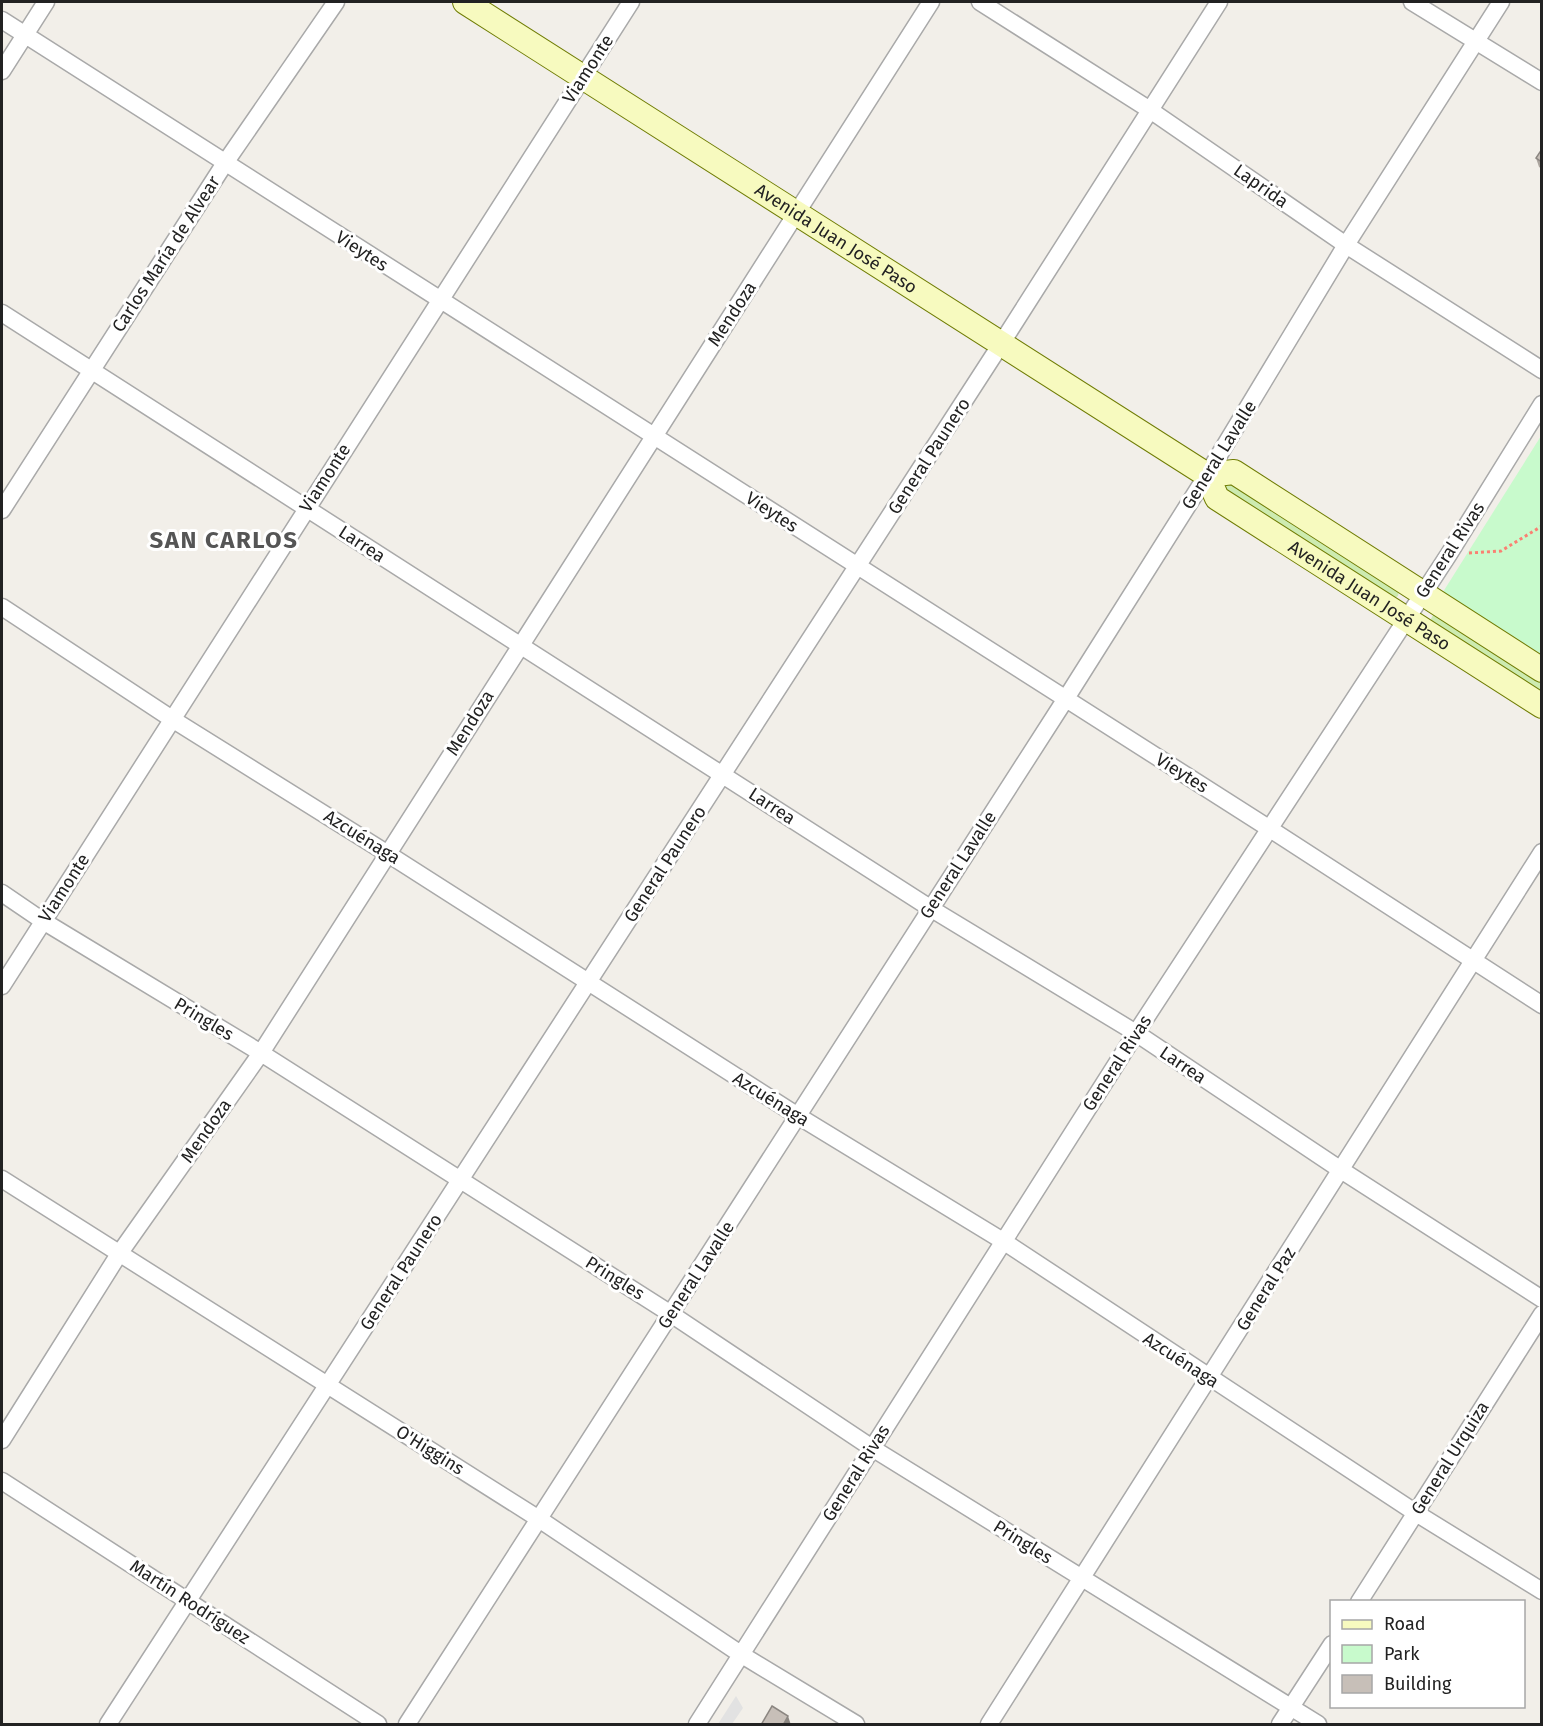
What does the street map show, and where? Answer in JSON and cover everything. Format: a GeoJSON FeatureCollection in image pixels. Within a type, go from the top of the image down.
{"type":"FeatureCollection","features":[{"type":"Feature","properties":{"kind":"main road","name":"Avenida Juan José Paso"},"geometry":{"type":"LineString","coordinates":[[465,2],[1207,475],[1217,498],[1542,706]]}},
{"type":"Feature","properties":{"kind":"main road","name":"Avenida Juan José Paso"},"geometry":{"type":"LineString","coordinates":[[1207,475],[1234,472],[1542,670]]}},
{"type":"Feature","properties":{"kind":"street"},"geometry":{"type":"LineString","coordinates":[[2,71],[46,2]]}},
{"type":"Feature","properties":{"kind":"street","name":"Carlos María de Alvear"},"geometry":{"type":"LineString","coordinates":[[2,510],[225,163],[336,2]]}},
{"type":"Feature","properties":{"kind":"street","name":"Viamonte"},"geometry":{"type":"LineString","coordinates":[[2,986],[305,508],[631,2]]}},
{"type":"Feature","properties":{"kind":"street","name":"Mendoza"},"geometry":{"type":"LineString","coordinates":[[2,1440],[119,1254],[261,1053],[931,2]]}},
{"type":"Feature","properties":{"kind":"street","name":"Laprida"},"geometry":{"type":"LineString","coordinates":[[980,2],[1150,110],[1346,245],[1542,370]]}},
{"type":"Feature","properties":{"kind":"street","name":"General Paunero"},"geometry":{"type":"LineString","coordinates":[[108,1725],[1220,2]]}},
{"type":"Feature","properties":{"kind":"street"},"geometry":{"type":"LineString","coordinates":[[1412,2],[1542,82]]}},
{"type":"Feature","properties":{"kind":"street","name":"General Lavalle"},"geometry":{"type":"LineString","coordinates":[[407,1725],[1065,700],[1207,475],[1346,245],[1501,2]]}},
{"type":"Feature","properties":{"kind":"street","name":"Vieytes"},"geometry":{"type":"LineString","coordinates":[[2,20],[1542,1005]]}},
{"type":"Feature","properties":{"kind":"street","name":"Larrea"},"geometry":{"type":"LineString","coordinates":[[2,313],[930,908],[1136,1033],[1341,1170],[1542,1299]]}},
{"type":"Feature","properties":{"kind":"street","name":"General Rivas"},"geometry":{"type":"LineString","coordinates":[[697,1725],[1136,1033],[1449,554],[1542,404]]}},
{"type":"Feature","properties":{"kind":"street","name":"Azcuénaga"},"geometry":{"type":"LineString","coordinates":[[2,607],[172,719],[798,1116],[1003,1242],[1416,1513],[1542,1591]]}},
{"type":"Feature","properties":{"kind":"street","name":"General Paz"},"geometry":{"type":"LineString","coordinates":[[989,1725],[1542,852]]}},
{"type":"Feature","properties":{"kind":"street","name":"Pringles"},"geometry":{"type":"LineString","coordinates":[[2,893],[43,921],[261,1053],[671,1314],[872,1448],[1318,1725]]}},
{"type":"Feature","properties":{"kind":"street","name":"O'Higgins"},"geometry":{"type":"LineString","coordinates":[[2,1179],[539,1520],[742,1655],[856,1725]]}},
{"type":"Feature","properties":{"kind":"street","name":"General Urquiza"},"geometry":{"type":"LineString","coordinates":[[1360,1600],[1542,1314]]}},
{"type":"Feature","properties":{"kind":"street","name":"Martín Rodríguez"},"geometry":{"type":"LineString","coordinates":[[2,1481],[378,1725]]}},
{"type":"Feature","properties":{"kind":"street"},"geometry":{"type":"LineString","coordinates":[[1280,1725],[1330,1647]]}},
{"type":"Feature","properties":{"kind":"path"},"geometry":{"type":"LineString","coordinates":[[1449,554],[1501,551],[1542,526]]}},
{"type":"Feature","properties":{"kind":"green space"},"geometry":{"type":"Polygon","coordinates":[[[1541,436],[1541,654],[1443,592],[1541,436]]]}},
{"type":"Feature","properties":{"kind":"green space"},"geometry":{"type":"Polygon","coordinates":[[[1224,478],[1399,591],[1398,596],[1393,599],[1221,492],[1224,478]]]}},
{"type":"Feature","properties":{"kind":"green space"},"geometry":{"type":"Polygon","coordinates":[[[1434,613],[1541,678],[1541,698],[1430,621],[1434,613]]]}},
{"type":"Feature","properties":{"kind":"shaded area"},"geometry":{"type":"Polygon","coordinates":[[[736,1696],[743,1708],[732,1724],[718,1724],[736,1696]]]}},
{"type":"Feature","properties":{"kind":"building"},"geometry":{"type":"Polygon","coordinates":[[[1542,149],[1542,162],[1536,158],[1542,149]]]}},
{"type":"Feature","properties":{"kind":"building"},"geometry":{"type":"Polygon","coordinates":[[[772,1706],[788,1716],[783,1725],[761,1725],[772,1706]]]}},
{"type":"Feature","properties":{"kind":"district","name":"SAN CARLOS"},"geometry":{"type":"Point","coordinates":[224,540]}}]}
